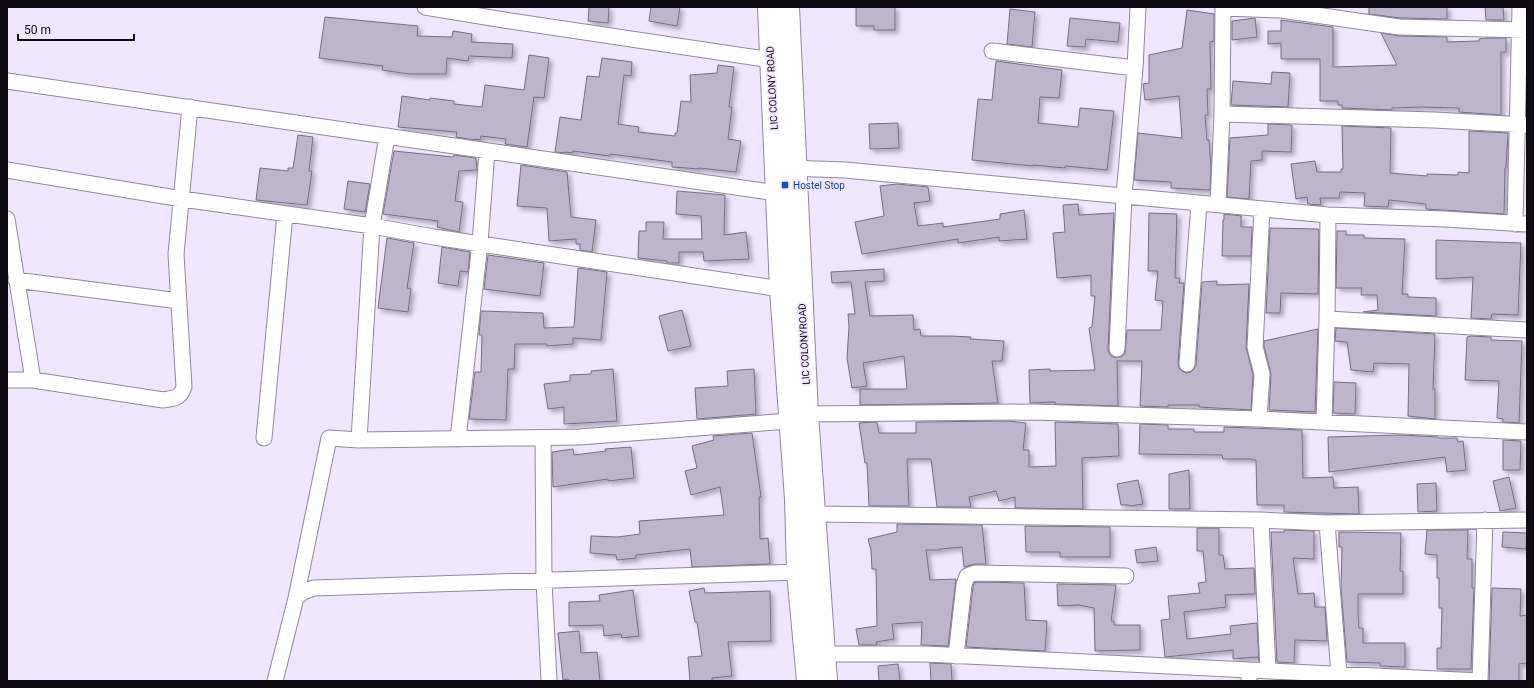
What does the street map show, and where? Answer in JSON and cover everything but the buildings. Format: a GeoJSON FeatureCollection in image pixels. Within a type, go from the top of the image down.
{"type":"FeatureCollection","features":[{"type":"Feature","properties":{"kind":"main road","name":"LIC COLONY ROAD"},"geometry":{"type":"LineString","coordinates":[[769,7],[771,60],[786,168]]}},
{"type":"Feature","properties":{"kind":"main road","name":"LIC COLONYROAD"},"geometry":{"type":"LineString","coordinates":[[788,7],[786,168],[798,418],[796,499],[807,548],[825,654],[826,681]]}},
{"type":"Feature","properties":{"kind":"main road","name":"LIC COLONYROAD"},"geometry":{"type":"LineString","coordinates":[[786,168],[777,193],[781,289],[798,418],[815,514],[807,548],[798,572],[808,681]]}},
{"type":"Feature","properties":{"kind":"street"},"geometry":{"type":"LineString","coordinates":[[425,7],[771,60]]}},
{"type":"Feature","properties":{"kind":"street"},"geometry":{"type":"LineString","coordinates":[[1117,349],[1124,196],[1135,68],[1138,7]]}},
{"type":"Feature","properties":{"kind":"street"},"geometry":{"type":"LineString","coordinates":[[786,168],[845,170],[1218,204],[1328,216],[1445,219],[1521,224],[1523,30],[1520,7]]}},
{"type":"Feature","properties":{"kind":"street"},"geometry":{"type":"LineString","coordinates":[[1218,204],[1222,114],[1223,8],[1281,10],[1399,27],[1523,30]]}},
{"type":"Feature","properties":{"kind":"street"},"geometry":{"type":"LineString","coordinates":[[992,51],[1135,68]]}},
{"type":"Feature","properties":{"kind":"street"},"geometry":{"type":"LineString","coordinates":[[7,81],[777,193]]}},
{"type":"Feature","properties":{"kind":"street"},"geometry":{"type":"LineString","coordinates":[[7,380],[34,380],[163,400],[176,398],[182,393],[184,387],[176,254],[190,107]]}},
{"type":"Feature","properties":{"kind":"street"},"geometry":{"type":"LineString","coordinates":[[1222,114],[1434,120],[1522,125]]}},
{"type":"Feature","properties":{"kind":"street"},"geometry":{"type":"LineString","coordinates":[[359,440],[372,226],[387,136]]}},
{"type":"Feature","properties":{"kind":"street"},"geometry":{"type":"LineString","coordinates":[[458,439],[480,243],[487,151]]}},
{"type":"Feature","properties":{"kind":"street"},"geometry":{"type":"LineString","coordinates":[[7,170],[182,199],[372,226],[781,289]]}},
{"type":"Feature","properties":{"kind":"street"},"geometry":{"type":"LineString","coordinates":[[1187,364],[1199,203]]}},
{"type":"Feature","properties":{"kind":"street"},"geometry":{"type":"LineString","coordinates":[[1259,419],[1262,374],[1255,347],[1262,209]]}},
{"type":"Feature","properties":{"kind":"street"},"geometry":{"type":"LineString","coordinates":[[264,438],[285,214]]}},
{"type":"Feature","properties":{"kind":"street"},"geometry":{"type":"LineString","coordinates":[[1324,422],[1328,216]]}},
{"type":"Feature","properties":{"kind":"street"},"geometry":{"type":"LineString","coordinates":[[7,219],[13,273],[34,380]]}},
{"type":"Feature","properties":{"kind":"street"},"geometry":{"type":"LineString","coordinates":[[13,273],[179,301]]}},
{"type":"Feature","properties":{"kind":"street"},"geometry":{"type":"LineString","coordinates":[[1327,319],[1527,330]]}},
{"type":"Feature","properties":{"kind":"street"},"geometry":{"type":"LineString","coordinates":[[275,681],[296,598],[329,438],[359,440],[579,437],[798,418],[1032,412],[1259,419],[1527,432]]}},
{"type":"Feature","properties":{"kind":"street"},"geometry":{"type":"LineString","coordinates":[[543,438],[544,581],[549,681]]}},
{"type":"Feature","properties":{"kind":"street"},"geometry":{"type":"LineString","coordinates":[[815,514],[1261,520],[1327,523],[1527,520]]}},
{"type":"Feature","properties":{"kind":"street"},"geometry":{"type":"LineString","coordinates":[[1261,520],[1268,671]]}},
{"type":"Feature","properties":{"kind":"street"},"geometry":{"type":"LineString","coordinates":[[825,654],[925,654],[1249,676],[1268,671],[1480,681],[1485,520]]}},
{"type":"Feature","properties":{"kind":"street"},"geometry":{"type":"LineString","coordinates":[[1327,523],[1339,674]]}},
{"type":"Feature","properties":{"kind":"street"},"geometry":{"type":"LineString","coordinates":[[296,598],[303,592],[314,588],[798,572]]}},
{"type":"Feature","properties":{"kind":"street"},"geometry":{"type":"LineString","coordinates":[[956,656],[964,585],[967,576],[975,573],[1126,576]]}},
{"type":"Feature","properties":{"kind":"place","name":"Hostel Stop"},"geometry":{"type":"Point","coordinates":[785,185]}}]}
